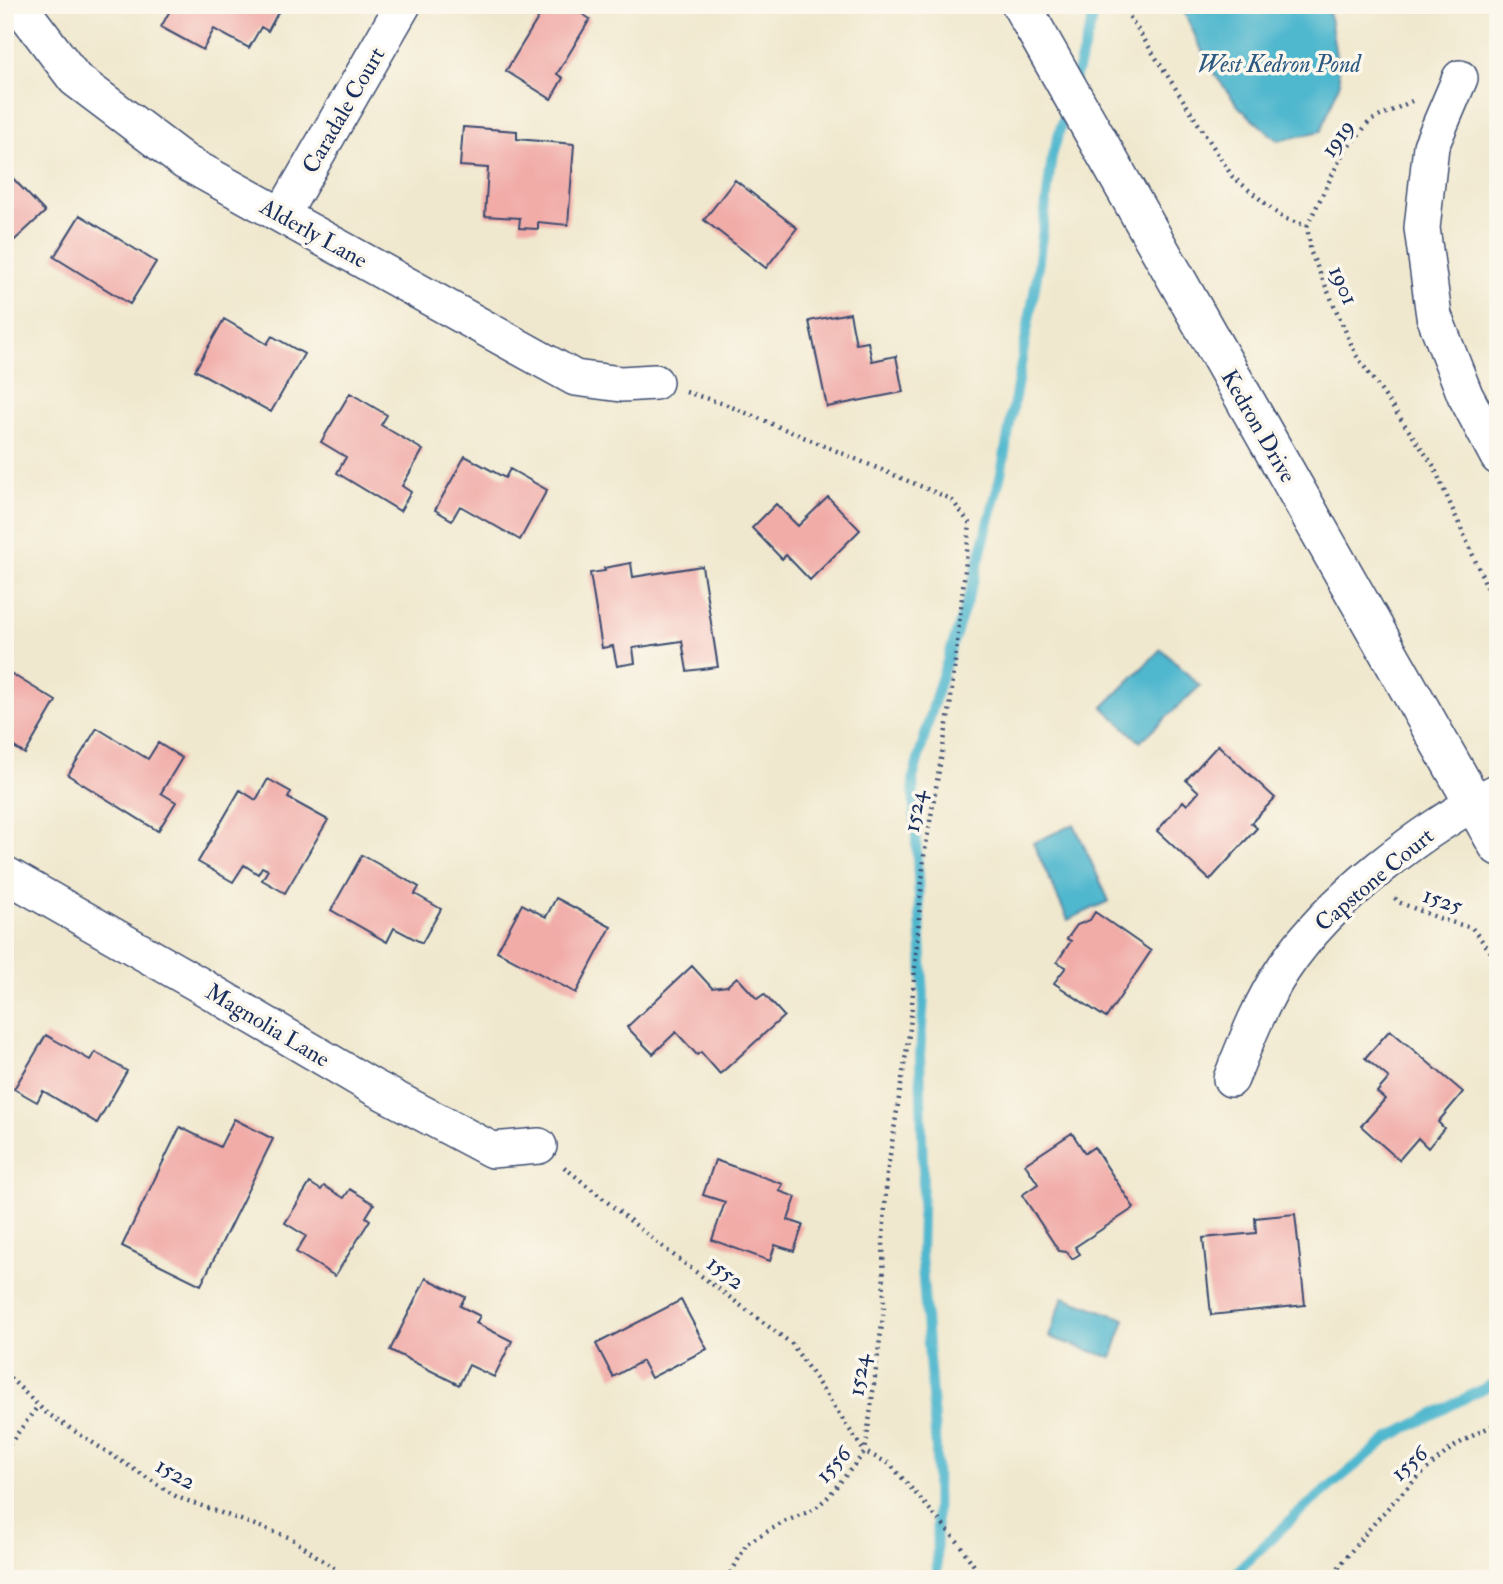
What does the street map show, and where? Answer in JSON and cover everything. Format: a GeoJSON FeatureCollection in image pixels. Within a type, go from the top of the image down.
{"type":"FeatureCollection","features":[{"type":"Feature","properties":{"kind":"street","name":"Alderly Lane"},"geometry":{"type":"LineString","coordinates":[[19,5],[75,79],[185,162],[575,378],[621,384],[655,382]]}},
{"type":"Feature","properties":{"kind":"street","name":"Caradale Court"},"geometry":{"type":"LineString","coordinates":[[282,215],[403,5]]}},
{"type":"Feature","properties":{"kind":"street","name":"Kedron Drive"},"geometry":{"type":"LineString","coordinates":[[1021,5],[1075,102],[1485,797],[1498,846]]}},
{"type":"Feature","properties":{"kind":"street"},"geometry":{"type":"LineString","coordinates":[[1460,78],[1431,146],[1422,228],[1434,316],[1465,395],[1498,457]]}},
{"type":"Feature","properties":{"kind":"street","name":"Capstone Court"},"geometry":{"type":"LineString","coordinates":[[1231,1079],[1252,1027],[1283,968],[1310,932],[1378,871],[1437,826],[1485,797]]}},
{"type":"Feature","properties":{"kind":"street","name":"Magnolia Lane"},"geometry":{"type":"LineString","coordinates":[[5,874],[373,1087],[492,1150],[539,1146]]}},
{"type":"Feature","properties":{"kind":"path"},"geometry":{"type":"LineString","coordinates":[[1122,5],[1233,176],[1283,218],[1307,226]]}},
{"type":"Feature","properties":{"kind":"path","name":"1919"},"geometry":{"type":"LineString","coordinates":[[1307,226],[1343,153],[1370,121],[1460,78]]}},
{"type":"Feature","properties":{"kind":"path","name":"1901"},"geometry":{"type":"LineString","coordinates":[[1307,226],[1311,253],[1356,355],[1433,465],[1498,612]]}},
{"type":"Feature","properties":{"kind":"path","name":"1524"},"geometry":{"type":"LineString","coordinates":[[655,382],[727,405],[951,499],[970,524],[950,707],[924,856],[910,1028],[887,1174],[883,1239],[884,1309],[865,1452]]}},
{"type":"Feature","properties":{"kind":"path","name":"1525"},"geometry":{"type":"LineString","coordinates":[[1378,871],[1398,902],[1472,928],[1498,961]]}},
{"type":"Feature","properties":{"kind":"path","name":"1552"},"geometry":{"type":"LineString","coordinates":[[539,1146],[664,1248],[792,1344],[865,1452]]}},
{"type":"Feature","properties":{"kind":"path","name":"1522"},"geometry":{"type":"LineString","coordinates":[[5,1373],[45,1412],[177,1497],[290,1538],[338,1571],[343,1579]]}},
{"type":"Feature","properties":{"kind":"path"},"geometry":{"type":"LineString","coordinates":[[5,1450],[38,1406]]}},
{"type":"Feature","properties":{"kind":"path","name":"1556"},"geometry":{"type":"LineString","coordinates":[[1330,1579],[1397,1498],[1449,1451],[1498,1422]]}},
{"type":"Feature","properties":{"kind":"path","name":"1556"},"geometry":{"type":"LineString","coordinates":[[728,1579],[747,1543],[813,1510],[827,1498],[865,1452],[890,1464],[958,1542],[983,1579]]}},
{"type":"Feature","properties":{"kind":"water","name":"West Kedron Pond"},"geometry":{"type":"Polygon","coordinates":[[[1181,5],[1328,5],[1340,82],[1321,131],[1278,141],[1239,107],[1210,68],[1181,5]]]}},
{"type":"Feature","properties":{"kind":"water"},"geometry":{"type":"Polygon","coordinates":[[[1161,649],[1200,686],[1140,742],[1103,707],[1161,649]]]}},
{"type":"Feature","properties":{"kind":"water"},"geometry":{"type":"Polygon","coordinates":[[[1074,824],[1109,901],[1068,920],[1033,843],[1074,824]]]}},
{"type":"Feature","properties":{"kind":"water"},"geometry":{"type":"Polygon","coordinates":[[[1063,1297],[1125,1319],[1112,1358],[1049,1337],[1063,1297]]]}},
{"type":"Feature","properties":{"kind":"building"},"geometry":{"type":"Polygon","coordinates":[[[173,5],[282,5],[268,31],[261,27],[249,48],[214,29],[203,50],[161,27],[173,5]]]}},
{"type":"Feature","properties":{"kind":"building"},"geometry":{"type":"Polygon","coordinates":[[[546,5],[568,5],[590,19],[557,74],[563,78],[551,99],[506,71],[546,5]]]}},
{"type":"Feature","properties":{"kind":"building"},"geometry":{"type":"Polygon","coordinates":[[[463,127],[517,131],[517,139],[574,144],[568,225],[538,222],[538,229],[519,228],[520,218],[485,216],[488,168],[460,166],[463,127]]]}},
{"type":"Feature","properties":{"kind":"building"},"geometry":{"type":"Polygon","coordinates":[[[5,170],[45,212],[5,249],[5,170]]]}},
{"type":"Feature","properties":{"kind":"building"},"geometry":{"type":"Polygon","coordinates":[[[735,180],[797,228],[766,268],[704,220],[735,180]]]}},
{"type":"Feature","properties":{"kind":"building"},"geometry":{"type":"Polygon","coordinates":[[[80,215],[156,262],[130,304],[54,257],[80,215]]]}},
{"type":"Feature","properties":{"kind":"building"},"geometry":{"type":"Polygon","coordinates":[[[850,313],[856,344],[868,342],[872,361],[896,356],[903,392],[827,407],[809,321],[850,313]]]}},
{"type":"Feature","properties":{"kind":"building"},"geometry":{"type":"Polygon","coordinates":[[[224,319],[267,344],[272,336],[304,354],[271,412],[195,370],[224,319]]]}},
{"type":"Feature","properties":{"kind":"building"},"geometry":{"type":"Polygon","coordinates":[[[350,393],[387,415],[381,425],[423,450],[402,486],[411,492],[400,511],[337,473],[346,457],[321,442],[350,393]]]}},
{"type":"Feature","properties":{"kind":"building"},"geometry":{"type":"Polygon","coordinates":[[[465,456],[505,478],[510,469],[547,490],[520,540],[460,506],[452,520],[435,510],[465,456]]]}},
{"type":"Feature","properties":{"kind":"building"},"geometry":{"type":"Polygon","coordinates":[[[828,497],[860,530],[810,580],[786,555],[782,559],[752,528],[776,504],[798,526],[828,497]]]}},
{"type":"Feature","properties":{"kind":"building"},"geometry":{"type":"Polygon","coordinates":[[[631,563],[633,577],[702,566],[718,667],[687,671],[682,641],[633,648],[635,663],[617,666],[613,646],[602,648],[590,573],[631,563]]]}},
{"type":"Feature","properties":{"kind":"building"},"geometry":{"type":"Polygon","coordinates":[[[5,673],[10,673],[56,701],[25,754],[5,741],[5,673]]]}},
{"type":"Feature","properties":{"kind":"building"},"geometry":{"type":"Polygon","coordinates":[[[97,728],[148,759],[158,743],[182,758],[161,793],[176,802],[158,831],[68,775],[97,728]]]}},
{"type":"Feature","properties":{"kind":"building"},"geometry":{"type":"Polygon","coordinates":[[[1218,745],[1275,798],[1251,823],[1257,828],[1210,880],[1157,831],[1183,801],[1187,805],[1199,792],[1186,780],[1218,745]]]}},
{"type":"Feature","properties":{"kind":"building"},"geometry":{"type":"Polygon","coordinates":[[[268,779],[291,792],[288,798],[328,820],[285,893],[262,880],[268,870],[262,867],[258,874],[244,865],[233,882],[198,862],[240,790],[256,800],[268,779]]]}},
{"type":"Feature","properties":{"kind":"building"},"geometry":{"type":"Polygon","coordinates":[[[362,855],[419,887],[415,894],[441,909],[422,943],[394,928],[387,942],[331,910],[362,855]]]}},
{"type":"Feature","properties":{"kind":"building"},"geometry":{"type":"Polygon","coordinates":[[[556,898],[611,927],[576,993],[497,951],[522,904],[546,917],[556,898]]]}},
{"type":"Feature","properties":{"kind":"building"},"geometry":{"type":"Polygon","coordinates":[[[1095,912],[1151,951],[1106,1018],[1054,983],[1066,967],[1057,962],[1071,941],[1067,939],[1077,925],[1090,920],[1095,912]]]}},
{"type":"Feature","properties":{"kind":"building"},"geometry":{"type":"Polygon","coordinates":[[[692,966],[712,988],[727,986],[737,977],[757,999],[764,994],[784,1016],[720,1074],[701,1052],[697,1055],[676,1032],[653,1054],[627,1027],[692,966]]]}},
{"type":"Feature","properties":{"kind":"building"},"geometry":{"type":"Polygon","coordinates":[[[1390,1030],[1463,1092],[1438,1122],[1444,1128],[1428,1148],[1418,1138],[1399,1160],[1361,1126],[1385,1099],[1377,1092],[1389,1078],[1365,1058],[1390,1030]]]}},
{"type":"Feature","properties":{"kind":"building"},"geometry":{"type":"Polygon","coordinates":[[[46,1035],[90,1060],[95,1052],[127,1071],[97,1123],[43,1091],[37,1102],[14,1089],[46,1035]]]}},
{"type":"Feature","properties":{"kind":"building"},"geometry":{"type":"Polygon","coordinates":[[[234,1119],[273,1139],[201,1285],[122,1246],[180,1127],[220,1147],[234,1119]]]}},
{"type":"Feature","properties":{"kind":"building"},"geometry":{"type":"Polygon","coordinates":[[[1072,1133],[1085,1153],[1094,1147],[1134,1208],[1075,1247],[1080,1254],[1072,1259],[1067,1252],[1059,1251],[1022,1195],[1038,1184],[1025,1164],[1072,1133]]]}},
{"type":"Feature","properties":{"kind":"building"},"geometry":{"type":"Polygon","coordinates":[[[715,1160],[783,1184],[779,1191],[796,1197],[788,1220],[803,1225],[794,1251],[775,1245],[770,1261],[712,1240],[725,1202],[703,1195],[715,1160]]]}},
{"type":"Feature","properties":{"kind":"building"},"geometry":{"type":"Polygon","coordinates":[[[310,1183],[321,1190],[324,1186],[344,1198],[350,1189],[374,1204],[366,1217],[370,1220],[335,1276],[296,1252],[306,1236],[285,1223],[310,1183]]]}},
{"type":"Feature","properties":{"kind":"building"},"geometry":{"type":"Polygon","coordinates":[[[1295,1214],[1305,1305],[1211,1315],[1203,1238],[1256,1233],[1255,1218],[1295,1214]]]}},
{"type":"Feature","properties":{"kind":"building"},"geometry":{"type":"Polygon","coordinates":[[[426,1278],[465,1297],[460,1306],[480,1316],[476,1323],[512,1341],[494,1377],[469,1365],[459,1385],[390,1350],[426,1278]]]}},
{"type":"Feature","properties":{"kind":"building"},"geometry":{"type":"Polygon","coordinates":[[[681,1300],[707,1349],[651,1378],[642,1361],[613,1377],[596,1344],[681,1300]]]}},
{"type":"Feature","properties":{"kind":"waterway"},"geometry":{"type":"LineString","coordinates":[[1075,79],[1097,5]]}},
{"type":"Feature","properties":{"kind":"waterway"},"geometry":{"type":"LineString","coordinates":[[937,1579],[936,1448],[921,1254],[923,1172],[920,1055],[924,998],[913,778],[939,685],[973,583],[1001,474],[1037,276],[1052,156],[1067,106]]}},
{"type":"Feature","properties":{"kind":"waterway"},"geometry":{"type":"LineString","coordinates":[[1229,1579],[1297,1514],[1390,1437],[1498,1381]]}}]}
